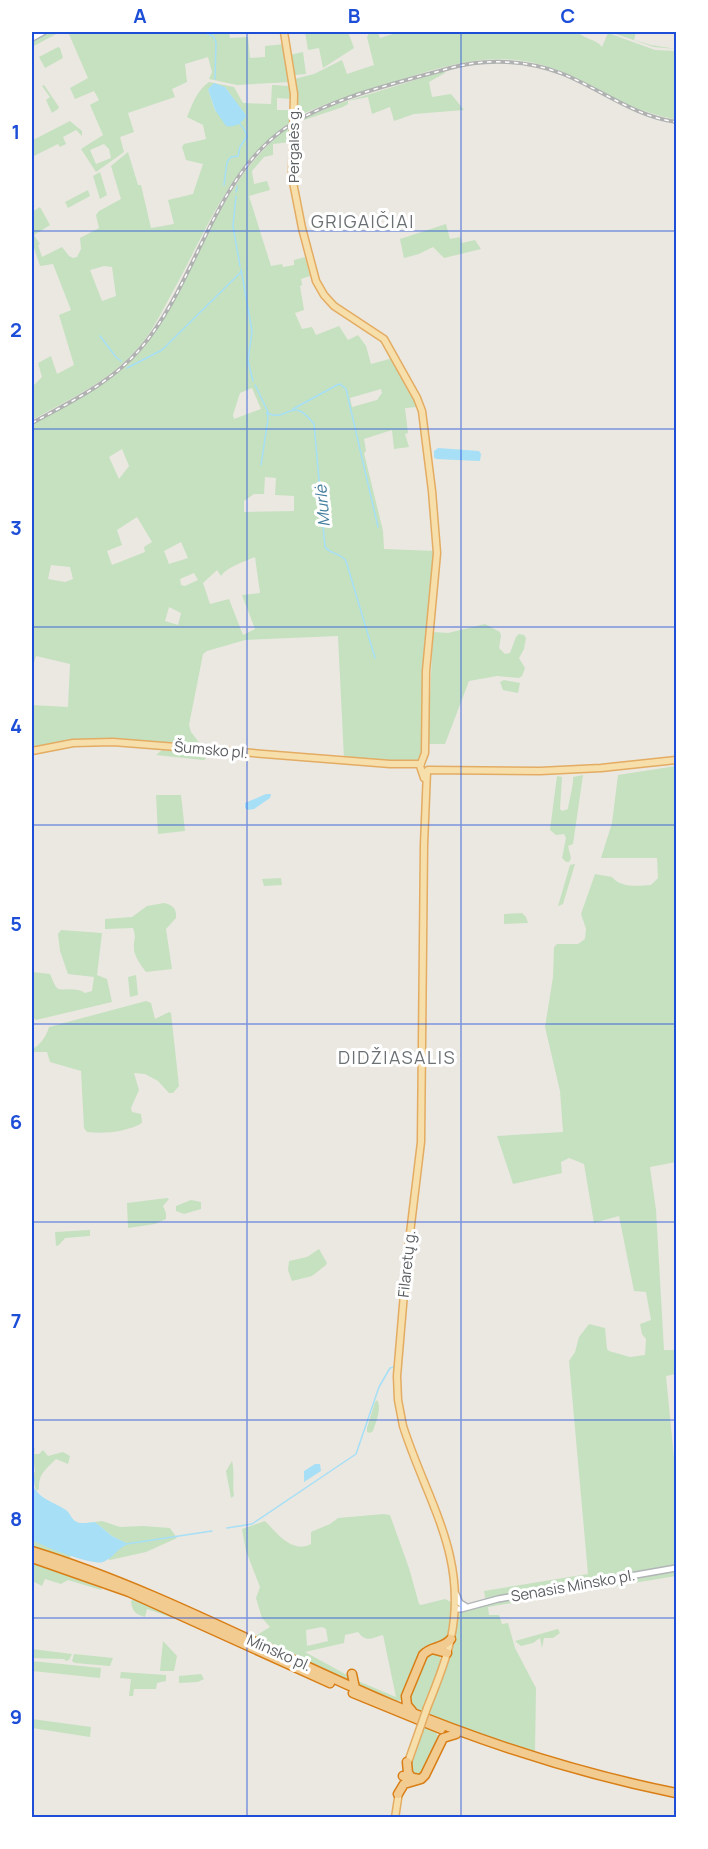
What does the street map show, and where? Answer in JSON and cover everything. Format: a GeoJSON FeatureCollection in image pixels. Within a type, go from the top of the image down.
{"type":"FeatureCollection","features":[{"type":"Feature","properties":{"kind":"highway","name":"Minsko pl."},"geometry":{"type":"LineString","coordinates":[[32,1551],[125,1584],[392,1704],[527,1756]]}},
{"type":"Feature","properties":{"kind":"highway","name":"Minsko pl."},"geometry":{"type":"LineString","coordinates":[[32,1558],[74,1571],[149,1601],[431,1726],[527,1756],[676,1793]]}},
{"type":"Feature","properties":{"kind":"highway"},"geometry":{"type":"LineString","coordinates":[[392,1704],[400,1702],[406,1696],[423,1655],[438,1651],[451,1639]]}},
{"type":"Feature","properties":{"kind":"highway"},"geometry":{"type":"LineString","coordinates":[[438,1651],[444,1664]]}},
{"type":"Feature","properties":{"kind":"highway"},"geometry":{"type":"LineString","coordinates":[[406,1696],[406,1705],[412,1712]]}},
{"type":"Feature","properties":{"kind":"highway"},"geometry":{"type":"LineString","coordinates":[[431,1726],[438,1732],[440,1741]]}},
{"type":"Feature","properties":{"kind":"highway"},"geometry":{"type":"LineString","coordinates":[[398,1794],[404,1784],[412,1778],[427,1774],[440,1741],[448,1735],[456,1734]]}},
{"type":"Feature","properties":{"kind":"highway"},"geometry":{"type":"LineString","coordinates":[[407,1762],[408,1773],[412,1778]]}},
{"type":"Feature","properties":{"kind":"main road"},"geometry":{"type":"LineString","coordinates":[[32,38],[43,32]]}},
{"type":"Feature","properties":{"kind":"main road","name":"Pergalės g."},"geometry":{"type":"LineString","coordinates":[[285,32],[294,94],[292,177],[316,281],[331,304],[377,333],[387,343],[421,406],[437,553],[426,680],[424,753]]}},
{"type":"Feature","properties":{"kind":"main road","name":"Šumsko pl."},"geometry":{"type":"LineString","coordinates":[[32,751],[74,743],[113,742],[509,772],[571,770],[676,760]]}},
{"type":"Feature","properties":{"kind":"main road","name":"Filaretų g."},"geometry":{"type":"LineString","coordinates":[[424,753],[421,1142],[407,1258],[397,1392],[405,1433],[451,1553],[456,1593],[451,1639]]}},
{"type":"Feature","properties":{"kind":"main road","name":"Senasis Minsko pl."},"geometry":{"type":"LineString","coordinates":[[456,1609],[502,1598],[676,1568]]}},
{"type":"Feature","properties":{"kind":"main road"},"geometry":{"type":"LineString","coordinates":[[454,1621],[466,1607],[459,1603],[456,1593]]}},
{"type":"Feature","properties":{"kind":"main road"},"geometry":{"type":"LineString","coordinates":[[407,1762],[444,1664]]}},
{"type":"Feature","properties":{"kind":"main road"},"geometry":{"type":"LineString","coordinates":[[395,1818],[398,1794],[412,1778]]}},
{"type":"Feature","properties":{"kind":"green space"},"geometry":{"type":"Polygon","coordinates":[[[45,32],[60,32],[32,47],[32,39],[45,32]]]}},
{"type":"Feature","properties":{"kind":"green space"},"geometry":{"type":"Polygon","coordinates":[[[68,32],[229,32],[230,38],[248,37],[250,58],[265,57],[265,46],[285,44],[290,82],[237,85],[209,79],[212,72],[208,57],[185,64],[187,82],[172,89],[175,97],[128,113],[134,132],[120,137],[124,152],[96,172],[81,149],[103,135],[90,105],[99,100],[94,91],[75,99],[70,88],[88,78],[68,32]],[[104,144],[90,150],[96,164],[111,158],[109,149],[104,144]]]}},
{"type":"Feature","properties":{"kind":"green space"},"geometry":{"type":"Polygon","coordinates":[[[305,32],[348,32],[354,48],[323,68],[319,48],[308,50],[305,32]]]}},
{"type":"Feature","properties":{"kind":"green space"},"geometry":{"type":"Polygon","coordinates":[[[370,32],[378,32],[380,38],[399,32],[578,32],[602,47],[608,33],[655,50],[676,51],[676,120],[627,104],[563,72],[511,60],[469,62],[448,66],[339,100],[295,118],[294,79],[314,74],[342,60],[347,74],[374,65],[367,37],[370,32]]]}},
{"type":"Feature","properties":{"kind":"green space"},"geometry":{"type":"Polygon","coordinates":[[[610,32],[636,32],[634,40],[676,49],[654,47],[610,32]]]}},
{"type":"Feature","properties":{"kind":"green space"},"geometry":{"type":"Polygon","coordinates":[[[58,47],[63,58],[45,68],[39,57],[58,47]]]}},
{"type":"Feature","properties":{"kind":"green space"},"geometry":{"type":"Polygon","coordinates":[[[303,52],[306,74],[295,75],[290,55],[303,52]]]}},
{"type":"Feature","properties":{"kind":"green space"},"geometry":{"type":"Polygon","coordinates":[[[444,71],[445,73],[429,82],[432,97],[451,94],[464,110],[414,114],[394,121],[390,107],[372,114],[368,97],[348,101],[348,104],[343,107],[295,123],[331,106],[444,71]]]}},
{"type":"Feature","properties":{"kind":"green space"},"geometry":{"type":"Polygon","coordinates":[[[209,82],[234,87],[243,103],[271,104],[272,85],[290,86],[292,99],[277,98],[277,110],[292,110],[292,121],[252,156],[236,178],[221,200],[151,331],[132,355],[106,377],[32,420],[32,387],[42,377],[38,363],[51,356],[57,374],[74,365],[59,315],[71,310],[53,264],[40,266],[32,242],[32,212],[40,207],[50,225],[34,235],[40,244],[38,245],[42,257],[62,247],[69,256],[77,257],[81,249],[80,238],[99,228],[96,215],[99,211],[121,199],[111,166],[128,152],[138,185],[141,185],[151,228],[174,224],[168,200],[193,194],[203,164],[186,160],[182,147],[184,144],[206,139],[203,125],[187,117],[195,98],[209,82]],[[225,87],[208,89],[215,111],[243,112],[225,87]],[[104,266],[90,270],[102,301],[116,296],[112,267],[104,266]]]}},
{"type":"Feature","properties":{"kind":"green space"},"geometry":{"type":"Polygon","coordinates":[[[44,85],[59,107],[52,113],[46,100],[50,97],[42,86],[44,85]]]}},
{"type":"Feature","properties":{"kind":"green space"},"geometry":{"type":"Polygon","coordinates":[[[70,121],[82,131],[82,136],[76,130],[63,137],[66,144],[60,147],[58,144],[32,157],[32,138],[33,140],[70,121]]]}},
{"type":"Feature","properties":{"kind":"green space"},"geometry":{"type":"Polygon","coordinates":[[[291,125],[291,142],[273,144],[273,155],[264,157],[252,171],[254,184],[267,181],[270,190],[249,196],[271,266],[294,265],[294,260],[305,257],[310,276],[301,279],[304,310],[295,313],[302,329],[312,327],[316,335],[339,326],[348,340],[358,335],[366,346],[371,364],[393,358],[416,399],[418,407],[405,408],[408,433],[405,434],[409,447],[394,449],[392,430],[364,439],[366,451],[364,453],[383,531],[384,549],[435,551],[422,757],[418,764],[344,759],[338,636],[245,640],[203,654],[189,725],[191,732],[201,745],[199,747],[108,740],[32,749],[32,705],[68,707],[70,664],[36,656],[32,670],[32,424],[106,381],[120,371],[144,347],[166,314],[225,202],[254,161],[291,125]],[[252,388],[240,393],[233,415],[234,419],[261,409],[252,388]],[[381,389],[350,398],[352,407],[377,400],[382,393],[381,389]],[[122,449],[109,457],[119,479],[129,466],[122,449]],[[265,477],[264,494],[254,494],[244,501],[244,512],[294,511],[294,496],[275,495],[276,478],[265,477]],[[137,517],[117,530],[122,545],[107,551],[112,565],[145,552],[144,547],[152,542],[137,517]],[[181,542],[164,551],[169,564],[188,558],[181,542]],[[255,557],[221,576],[217,570],[203,583],[210,604],[229,599],[243,635],[255,629],[242,595],[260,593],[255,557]],[[51,565],[48,579],[65,582],[73,579],[70,567],[51,565]],[[194,573],[180,579],[181,585],[185,586],[198,580],[194,573]],[[169,607],[165,621],[178,625],[181,613],[169,607]]]}},
{"type":"Feature","properties":{"kind":"green space"},"geometry":{"type":"Polygon","coordinates":[[[100,172],[107,195],[100,199],[93,176],[100,172]]]}},
{"type":"Feature","properties":{"kind":"green space"},"geometry":{"type":"Polygon","coordinates":[[[88,190],[90,196],[68,208],[65,202],[88,190]]]}},
{"type":"Feature","properties":{"kind":"green space"},"geometry":{"type":"Polygon","coordinates":[[[446,224],[450,239],[460,237],[462,243],[475,240],[481,249],[444,258],[433,247],[404,258],[400,239],[446,224]]]}},
{"type":"Feature","properties":{"kind":"green space"},"geometry":{"type":"Polygon","coordinates":[[[485,624],[500,632],[499,648],[505,654],[510,653],[519,634],[524,635],[526,638],[524,649],[519,658],[525,668],[522,676],[519,678],[497,676],[469,681],[445,744],[430,744],[428,741],[433,632],[448,633],[485,624]]]}},
{"type":"Feature","properties":{"kind":"green space"},"geometry":{"type":"Polygon","coordinates":[[[504,680],[520,683],[518,693],[503,690],[500,682],[504,680]]]}},
{"type":"Feature","properties":{"kind":"green space"},"geometry":{"type":"Polygon","coordinates":[[[162,750],[201,754],[206,759],[156,755],[162,750]]]}},
{"type":"Feature","properties":{"kind":"green space"},"geometry":{"type":"Polygon","coordinates":[[[676,766],[676,1162],[650,1167],[656,1210],[664,1350],[676,1350],[676,1374],[666,1376],[676,1478],[676,1576],[488,1607],[489,1615],[499,1615],[502,1624],[508,1623],[515,1648],[536,1688],[535,1754],[428,1716],[449,1656],[459,1614],[464,1610],[486,1603],[484,1591],[588,1574],[569,1361],[575,1352],[579,1337],[589,1324],[605,1328],[609,1351],[630,1357],[645,1355],[646,1339],[642,1334],[640,1324],[651,1320],[646,1292],[634,1291],[619,1216],[594,1223],[584,1164],[569,1158],[561,1162],[562,1173],[513,1184],[497,1136],[563,1132],[560,1091],[545,1027],[553,977],[554,947],[557,944],[578,944],[585,939],[586,929],[581,914],[595,874],[612,877],[620,883],[641,886],[651,885],[658,878],[657,858],[601,858],[612,823],[618,775],[676,766]]]}},
{"type":"Feature","properties":{"kind":"green space"},"geometry":{"type":"Polygon","coordinates":[[[583,775],[573,844],[568,846],[571,858],[569,862],[566,862],[562,858],[566,838],[564,834],[556,835],[550,830],[557,776],[562,777],[560,809],[562,811],[568,809],[573,777],[583,775]]]}},
{"type":"Feature","properties":{"kind":"green space"},"geometry":{"type":"Polygon","coordinates":[[[156,795],[181,795],[185,831],[158,834],[156,795]]]}},
{"type":"Feature","properties":{"kind":"green space"},"geometry":{"type":"Polygon","coordinates":[[[575,864],[563,904],[558,906],[570,865],[575,864]]]}},
{"type":"Feature","properties":{"kind":"green space"},"geometry":{"type":"Polygon","coordinates":[[[281,878],[282,885],[264,886],[262,879],[281,878]]]}},
{"type":"Feature","properties":{"kind":"green space"},"geometry":{"type":"Polygon","coordinates":[[[164,903],[172,906],[176,912],[176,918],[166,929],[172,969],[146,972],[134,952],[133,928],[105,929],[105,919],[132,917],[147,906],[164,903]]]}},
{"type":"Feature","properties":{"kind":"green space"},"geometry":{"type":"Polygon","coordinates":[[[522,913],[528,923],[504,924],[504,914],[522,913]]]}},
{"type":"Feature","properties":{"kind":"green space"},"geometry":{"type":"Polygon","coordinates":[[[61,930],[102,933],[97,975],[107,979],[112,1002],[36,1020],[32,1017],[32,972],[50,974],[59,989],[85,993],[92,991],[94,977],[68,974],[60,951],[58,934],[61,930]]]}},
{"type":"Feature","properties":{"kind":"green space"},"geometry":{"type":"Polygon","coordinates":[[[136,975],[138,995],[130,997],[128,977],[136,975]]]}},
{"type":"Feature","properties":{"kind":"green space"},"geometry":{"type":"Polygon","coordinates":[[[146,1001],[151,1003],[155,1019],[171,1013],[179,1086],[173,1093],[169,1093],[158,1081],[145,1074],[134,1073],[139,1090],[131,1108],[132,1112],[141,1114],[142,1123],[115,1132],[87,1132],[84,1128],[81,1071],[50,1062],[47,1052],[33,1052],[32,1049],[43,1040],[49,1027],[146,1001]]]}},
{"type":"Feature","properties":{"kind":"green space"},"geometry":{"type":"Polygon","coordinates":[[[169,1199],[163,1206],[166,1219],[155,1224],[128,1228],[127,1203],[169,1199]]]}},
{"type":"Feature","properties":{"kind":"green space"},"geometry":{"type":"Polygon","coordinates":[[[191,1200],[201,1202],[201,1209],[184,1214],[176,1211],[176,1206],[191,1200]]]}},
{"type":"Feature","properties":{"kind":"green space"},"geometry":{"type":"Polygon","coordinates":[[[90,1230],[90,1236],[65,1238],[56,1246],[55,1232],[90,1230]]]}},
{"type":"Feature","properties":{"kind":"green space"},"geometry":{"type":"Polygon","coordinates":[[[319,1249],[326,1265],[312,1276],[292,1281],[288,1270],[289,1261],[307,1257],[319,1249]]]}},
{"type":"Feature","properties":{"kind":"green space"},"geometry":{"type":"Polygon","coordinates":[[[377,1400],[378,1415],[373,1431],[370,1433],[367,1432],[367,1428],[377,1400]]]}},
{"type":"Feature","properties":{"kind":"green space"},"geometry":{"type":"Polygon","coordinates":[[[35,1448],[34,1454],[39,1454],[43,1450],[48,1456],[63,1452],[70,1456],[68,1464],[56,1459],[43,1472],[39,1489],[36,1491],[32,1450],[35,1448]]]}},
{"type":"Feature","properties":{"kind":"green space"},"geometry":{"type":"Polygon","coordinates":[[[232,1461],[234,1496],[231,1498],[226,1471],[232,1461]]]}},
{"type":"Feature","properties":{"kind":"green space"},"geometry":{"type":"Polygon","coordinates":[[[390,1515],[419,1604],[445,1599],[453,1603],[448,1641],[427,1648],[402,1700],[394,1702],[255,1640],[257,1635],[270,1627],[262,1618],[256,1598],[260,1587],[246,1551],[242,1529],[265,1521],[285,1541],[304,1546],[311,1544],[311,1532],[338,1518],[390,1515]],[[322,1627],[306,1630],[307,1646],[328,1641],[326,1629],[322,1627]],[[358,1632],[345,1635],[344,1643],[305,1652],[358,1681],[396,1697],[383,1635],[367,1639],[358,1632]]]}},
{"type":"Feature","properties":{"kind":"green space"},"geometry":{"type":"Polygon","coordinates":[[[102,1521],[120,1527],[170,1528],[177,1538],[146,1552],[110,1560],[108,1559],[119,1548],[126,1545],[95,1522],[102,1521]]]}},
{"type":"Feature","properties":{"kind":"green space"},"geometry":{"type":"Polygon","coordinates":[[[32,1540],[71,1555],[69,1561],[32,1549],[32,1540]]]}},
{"type":"Feature","properties":{"kind":"green space"},"geometry":{"type":"Polygon","coordinates":[[[32,1561],[102,1589],[68,1580],[61,1584],[45,1579],[42,1586],[32,1581],[32,1561]]]}},
{"type":"Feature","properties":{"kind":"green space"},"geometry":{"type":"Polygon","coordinates":[[[134,1599],[176,1617],[176,1619],[147,1609],[145,1617],[139,1615],[132,1607],[131,1601],[134,1599]]]}},
{"type":"Feature","properties":{"kind":"green space"},"geometry":{"type":"Polygon","coordinates":[[[558,1629],[560,1633],[553,1638],[544,1638],[542,1648],[540,1638],[533,1643],[521,1646],[515,1641],[558,1629]]]}},
{"type":"Feature","properties":{"kind":"green space"},"geometry":{"type":"Polygon","coordinates":[[[163,1641],[177,1656],[174,1671],[160,1671],[163,1641]]]}},
{"type":"Feature","properties":{"kind":"green space"},"geometry":{"type":"Polygon","coordinates":[[[32,1649],[72,1654],[66,1661],[64,1659],[32,1658],[32,1649]]]}},
{"type":"Feature","properties":{"kind":"green space"},"geometry":{"type":"Polygon","coordinates":[[[429,1651],[440,1655],[441,1664],[422,1714],[412,1710],[407,1703],[429,1651]]]}},
{"type":"Feature","properties":{"kind":"green space"},"geometry":{"type":"Polygon","coordinates":[[[74,1654],[113,1658],[110,1666],[75,1663],[72,1661],[74,1654]]]}},
{"type":"Feature","properties":{"kind":"green space"},"geometry":{"type":"Polygon","coordinates":[[[32,1661],[101,1668],[100,1678],[32,1671],[32,1661]]]}},
{"type":"Feature","properties":{"kind":"green space"},"geometry":{"type":"Polygon","coordinates":[[[121,1672],[166,1675],[166,1681],[157,1683],[156,1689],[134,1689],[133,1696],[129,1696],[131,1679],[120,1678],[121,1672]]]}},
{"type":"Feature","properties":{"kind":"green space"},"geometry":{"type":"Polygon","coordinates":[[[201,1674],[204,1679],[198,1682],[179,1683],[179,1676],[201,1674]]]}},
{"type":"Feature","properties":{"kind":"green space"},"geometry":{"type":"Polygon","coordinates":[[[32,1719],[91,1727],[90,1737],[32,1728],[32,1719]]]}},
{"type":"Feature","properties":{"kind":"green space"},"geometry":{"type":"Polygon","coordinates":[[[423,1725],[436,1731],[439,1740],[423,1776],[412,1776],[409,1765],[423,1725]]]}},
{"type":"Feature","properties":{"kind":"water"},"geometry":{"type":"Polygon","coordinates":[[[214,83],[225,87],[246,115],[238,124],[226,126],[215,110],[208,89],[214,83]]]}},
{"type":"Feature","properties":{"kind":"water"},"geometry":{"type":"Polygon","coordinates":[[[438,448],[479,451],[480,461],[436,459],[434,451],[438,448]]]}},
{"type":"Feature","properties":{"kind":"water"},"geometry":{"type":"Polygon","coordinates":[[[271,794],[270,798],[254,809],[245,808],[245,803],[271,794]]]}},
{"type":"Feature","properties":{"kind":"water"},"geometry":{"type":"Polygon","coordinates":[[[315,1464],[320,1464],[321,1471],[304,1482],[304,1471],[315,1464]]]}},
{"type":"Feature","properties":{"kind":"water"},"geometry":{"type":"Polygon","coordinates":[[[32,1476],[35,1479],[34,1488],[37,1492],[66,1510],[75,1521],[95,1522],[126,1545],[103,1562],[97,1562],[68,1555],[32,1540],[32,1476]]]}},
{"type":"Feature","properties":{"kind":"waterway","name":"Murlė"},"geometry":{"type":"LineString","coordinates":[[203,32],[213,36],[216,42],[215,79]]}},
{"type":"Feature","properties":{"kind":"waterway","name":"Murlė"},"geometry":{"type":"LineString","coordinates":[[224,185],[227,162],[231,157],[238,156],[240,147],[247,136],[239,123]]}},
{"type":"Feature","properties":{"kind":"waterway","name":"Murlė"},"geometry":{"type":"LineString","coordinates":[[236,192],[237,188]]}},
{"type":"Feature","properties":{"kind":"waterway","name":"Murlė"},"geometry":{"type":"LineString","coordinates":[[236,196],[233,226],[240,266]]}},
{"type":"Feature","properties":{"kind":"waterway","name":"Murlė"},"geometry":{"type":"LineString","coordinates":[[241,269],[252,331],[248,361],[253,381]]}},
{"type":"Feature","properties":{"kind":"waterway"},"geometry":{"type":"LineString","coordinates":[[127,368],[162,350],[241,272]]}},
{"type":"Feature","properties":{"kind":"waterway"},"geometry":{"type":"LineString","coordinates":[[100,336],[116,357]]}},
{"type":"Feature","properties":{"kind":"waterway"},"geometry":{"type":"LineString","coordinates":[[117,358],[121,361]]}},
{"type":"Feature","properties":{"kind":"waterway"},"geometry":{"type":"LineString","coordinates":[[293,409],[337,385],[340,384],[346,389],[378,527]]}},
{"type":"Feature","properties":{"kind":"waterway","name":"Murlė"},"geometry":{"type":"LineString","coordinates":[[255,385],[269,414],[300,411],[314,424],[325,547],[346,561],[375,658]]}},
{"type":"Feature","properties":{"kind":"waterway"},"geometry":{"type":"LineString","coordinates":[[261,465],[267,412]]}},
{"type":"Feature","properties":{"kind":"waterway"},"geometry":{"type":"LineString","coordinates":[[227,1528],[252,1524],[356,1454],[379,1387],[390,1368],[394,1367]]}},
{"type":"Feature","properties":{"kind":"waterway"},"geometry":{"type":"LineString","coordinates":[[126,1544],[212,1531]]}},
{"type":"Feature","properties":{"kind":"railway"},"geometry":{"type":"LineString","coordinates":[[32,423],[103,382],[140,349],[176,295],[220,207],[237,179],[256,154],[280,132],[317,110],[362,93],[450,68],[478,63],[507,62],[549,69],[577,80],[646,114],[676,122]]}},
{"type":"Feature","properties":{"kind":"district","name":"GRIGAIČIAI"},"geometry":{"type":"Point","coordinates":[363,222]}},
{"type":"Feature","properties":{"kind":"district","name":"DIDŽIASALIS"},"geometry":{"type":"Point","coordinates":[397,1058]}}]}
